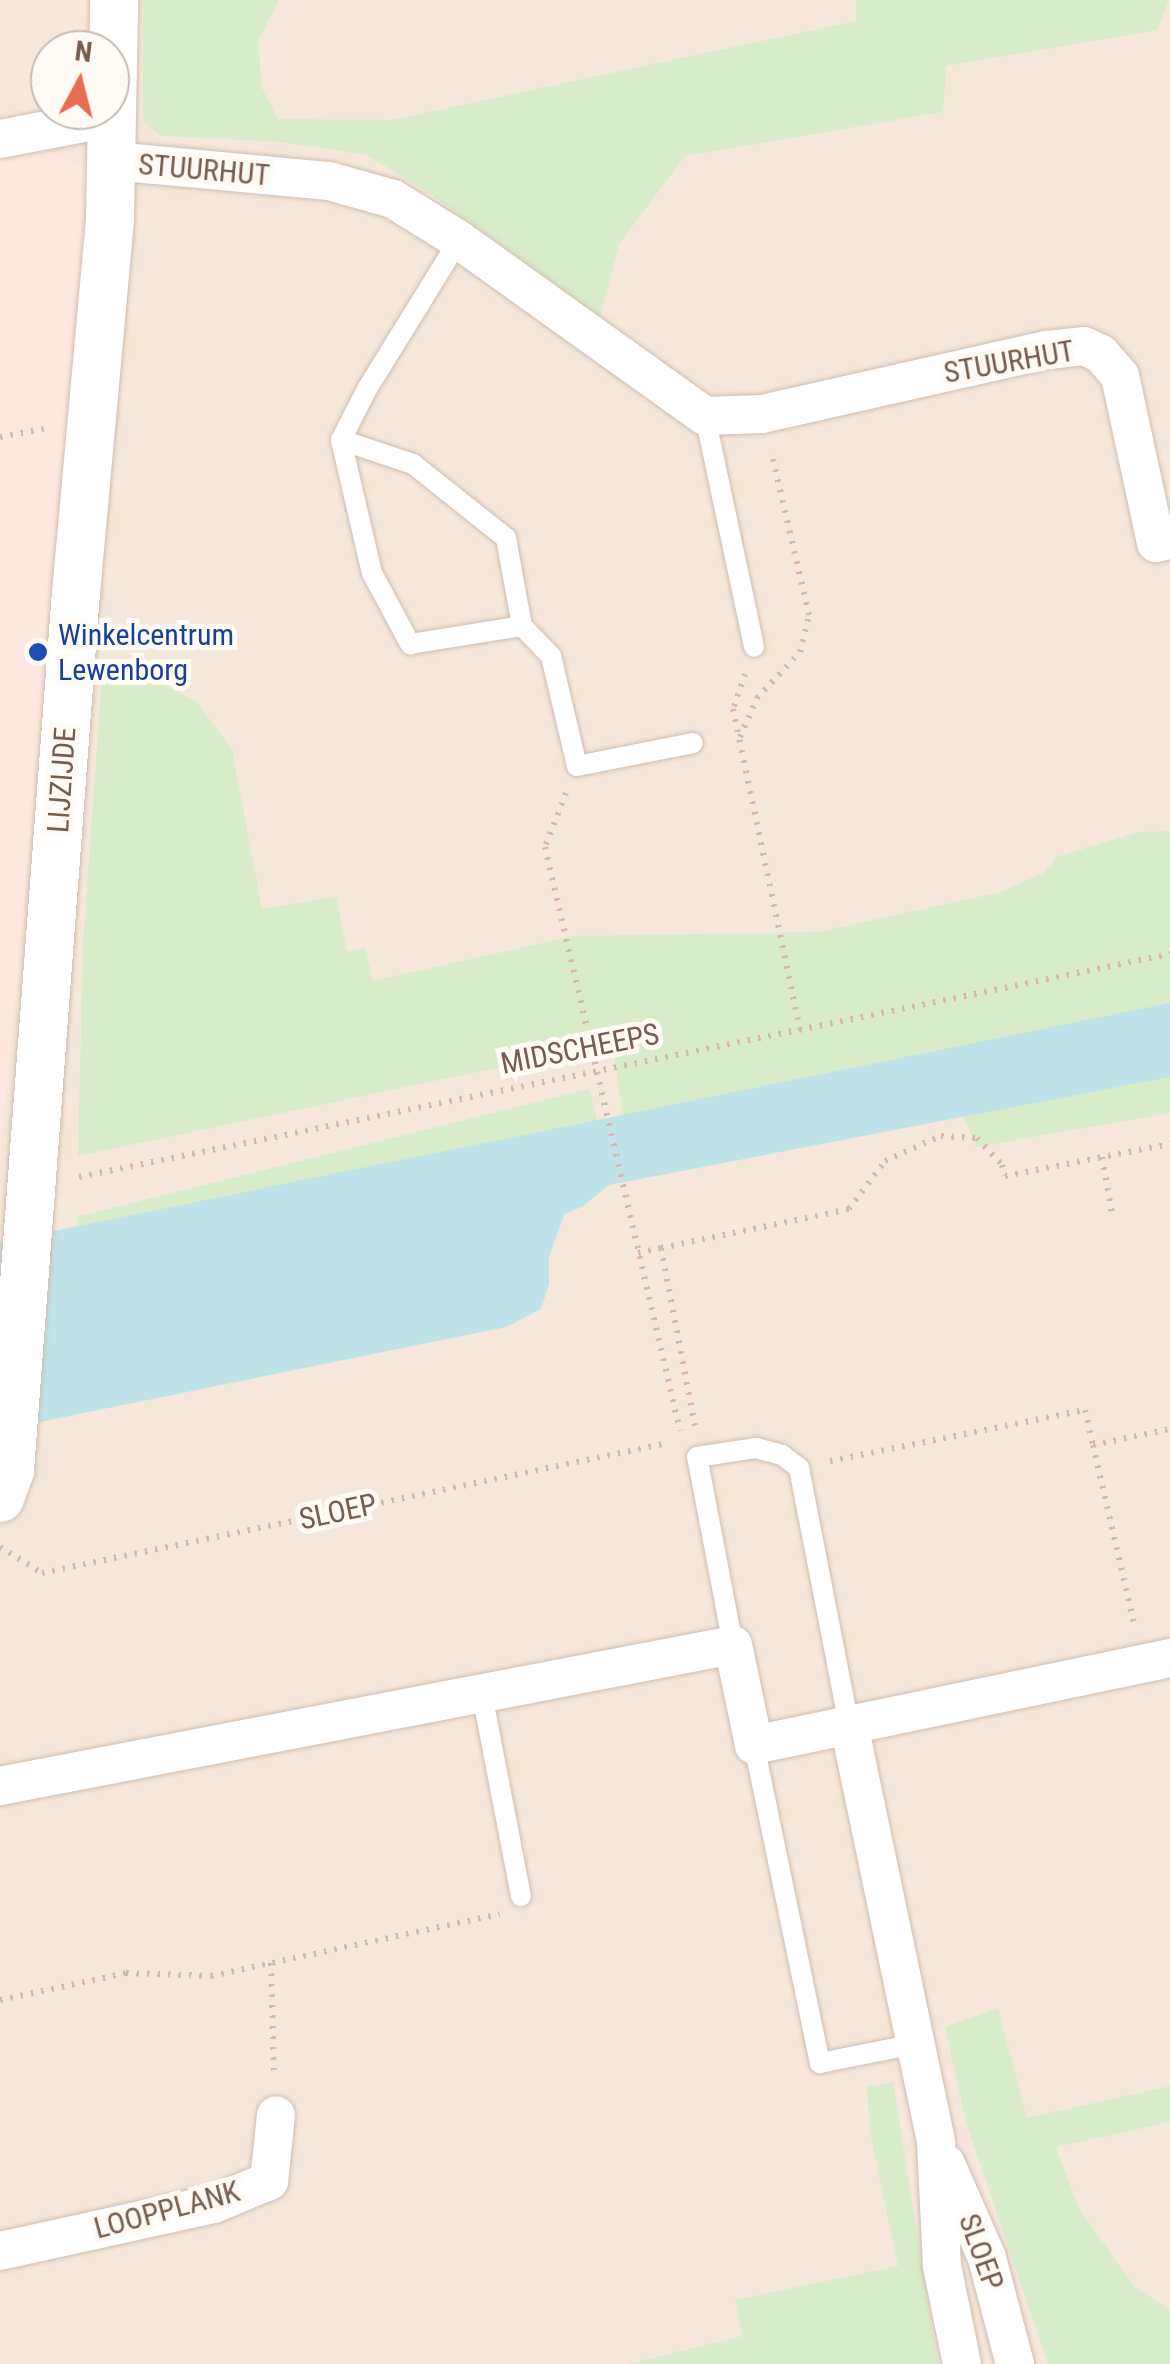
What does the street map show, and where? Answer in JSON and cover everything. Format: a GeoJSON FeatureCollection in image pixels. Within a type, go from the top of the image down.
{"type":"FeatureCollection","features":[{"type":"Feature","properties":{"kind":"street","name":"LIJZIJDE"},"geometry":{"type":"LineString","coordinates":[[0,1498],[10,1470],[13,1434],[113,139],[114,0]]}},
{"type":"Feature","properties":{"kind":"street","name":"STUURHUT"},"geometry":{"type":"LineString","coordinates":[[0,139],[113,139],[352,185],[394,200],[460,240],[706,416],[762,414],[1048,350],[1084,346],[1102,354],[1120,376],[1156,543],[1170,540]]}},
{"type":"Feature","properties":{"kind":"street"},"geometry":{"type":"LineString","coordinates":[[0,1786],[733,1646]]}},
{"type":"Feature","properties":{"kind":"street","name":"SLOEP"},"geometry":{"type":"LineString","coordinates":[[733,1646],[754,1745]]}},
{"type":"Feature","properties":{"kind":"street"},"geometry":{"type":"LineString","coordinates":[[754,1745],[1157,1661]]}},
{"type":"Feature","properties":{"kind":"street","name":"SLOEP"},"geometry":{"type":"LineString","coordinates":[[850,1726],[936,2143],[942,2266],[962,2364]]}},
{"type":"Feature","properties":{"kind":"street","name":"LOOPPLANK"},"geometry":{"type":"LineString","coordinates":[[0,2251],[214,2204],[269,2181],[276,2115]]}},
{"type":"Feature","properties":{"kind":"street","name":"SLOEP"},"geometry":{"type":"LineString","coordinates":[[936,2143],[987,2258],[1016,2364]]}},
{"type":"Feature","properties":{"kind":"lane"},"geometry":{"type":"LineString","coordinates":[[460,240],[340,440],[372,574],[410,644],[522,626]]}},
{"type":"Feature","properties":{"kind":"lane"},"geometry":{"type":"LineString","coordinates":[[706,416],[754,647]]}},
{"type":"Feature","properties":{"kind":"lane"},"geometry":{"type":"LineString","coordinates":[[340,440],[413,464],[506,538],[522,626],[551,656],[577,766],[693,743]]}},
{"type":"Feature","properties":{"kind":"lane","name":"SLOEP"},"geometry":{"type":"LineString","coordinates":[[733,1646],[697,1457],[756,1448],[782,1455],[799,1468],[850,1726]]}},
{"type":"Feature","properties":{"kind":"lane"},"geometry":{"type":"LineString","coordinates":[[482,1694],[521,1896]]}},
{"type":"Feature","properties":{"kind":"lane","name":"SLOEP"},"geometry":{"type":"LineString","coordinates":[[754,1745],[820,2064],[915,2044]]}},
{"type":"Feature","properties":{"kind":"path"},"geometry":{"type":"LineString","coordinates":[[739,738],[757,698],[800,652],[808,615],[762,414]]}},
{"type":"Feature","properties":{"kind":"path"},"geometry":{"type":"LineString","coordinates":[[754,647],[733,709],[800,1029]]}},
{"type":"Feature","properties":{"kind":"path"},"geometry":{"type":"LineString","coordinates":[[577,766],[545,848],[606,1100],[638,1253],[849,1209],[885,1162],[941,1136],[977,1138],[1002,1166],[1004,1176],[1170,1144]]}},
{"type":"Feature","properties":{"kind":"path","name":"MIDSCHEEPS"},"geometry":{"type":"LineString","coordinates":[[31,1206],[598,1068],[1170,954]]}},
{"type":"Feature","properties":{"kind":"path"},"geometry":{"type":"LineString","coordinates":[[1102,1157],[1112,1212]]}},
{"type":"Feature","properties":{"kind":"path"},"geometry":{"type":"LineString","coordinates":[[662,1248],[698,1437]]}},
{"type":"Feature","properties":{"kind":"path","name":"SLOEP"},"geometry":{"type":"LineString","coordinates":[[0,1547],[42,1572],[683,1440],[638,1253]]}},
{"type":"Feature","properties":{"kind":"path"},"geometry":{"type":"LineString","coordinates":[[821,1463],[1084,1410],[1157,1661]]}},
{"type":"Feature","properties":{"kind":"path"},"geometry":{"type":"LineString","coordinates":[[1093,1445],[1170,1429]]}},
{"type":"Feature","properties":{"kind":"path"},"geometry":{"type":"LineString","coordinates":[[0,2000],[126,1973],[210,1976],[518,1910],[521,1896]]}},
{"type":"Feature","properties":{"kind":"path"},"geometry":{"type":"LineString","coordinates":[[271,1963],[276,2115]]}},
{"type":"Feature","properties":{"kind":"shaded area"},"geometry":{"type":"Polygon","coordinates":[[[0,0],[1170,0],[1170,2364],[0,2364],[0,0]]]}},
{"type":"Feature","properties":{"kind":"shaded area","name":"Winkelcentrum Lewenborg"},"geometry":{"type":"Polygon","coordinates":[[[36,139],[93,176],[0,1155],[0,146],[36,139]]]}},
{"type":"Feature","properties":{"kind":"green space"},"geometry":{"type":"Polygon","coordinates":[[[143,0],[279,0],[258,41],[262,88],[278,119],[391,120],[856,21],[856,0],[1169,0],[1157,30],[946,66],[943,112],[685,156],[619,244],[600,317],[425,190],[365,154],[280,142],[160,136],[143,121],[143,0]]]}},
{"type":"Feature","properties":{"kind":"green space"},"geometry":{"type":"Polygon","coordinates":[[[103,664],[154,680],[197,702],[232,749],[262,909],[336,896],[347,951],[365,948],[373,981],[574,936],[818,932],[1001,892],[1045,872],[1056,857],[1139,832],[1170,831],[1170,1113],[976,1147],[960,1107],[948,1053],[623,1116],[614,1055],[576,1051],[78,1156],[83,944],[103,664]]]}},
{"type":"Feature","properties":{"kind":"green space"},"geometry":{"type":"Polygon","coordinates":[[[589,1089],[597,1122],[84,1250],[76,1217],[589,1089]]]}},
{"type":"Feature","properties":{"kind":"green space"},"geometry":{"type":"Polygon","coordinates":[[[998,2008],[1027,2118],[1170,2086],[1170,2122],[1056,2147],[1079,2209],[1135,2287],[1170,2310],[1170,2364],[1048,2364],[966,2122],[945,2027],[998,2008]]]}},
{"type":"Feature","properties":{"kind":"green space"},"geometry":{"type":"Polygon","coordinates":[[[893,2082],[938,2364],[629,2364],[742,2336],[735,2300],[898,2266],[870,2132],[867,2087],[893,2082]]]}},
{"type":"Feature","properties":{"kind":"water"},"geometry":{"type":"Polygon","coordinates":[[[1170,1003],[1170,1077],[609,1185],[583,1206],[564,1215],[549,1257],[549,1284],[541,1309],[506,1327],[0,1430],[0,1242],[1170,1003]]]}},
{"type":"Feature","properties":{"kind":"place","name":"Winkelcentrum Lewenborg"},"geometry":{"type":"Point","coordinates":[38,652]}}]}
